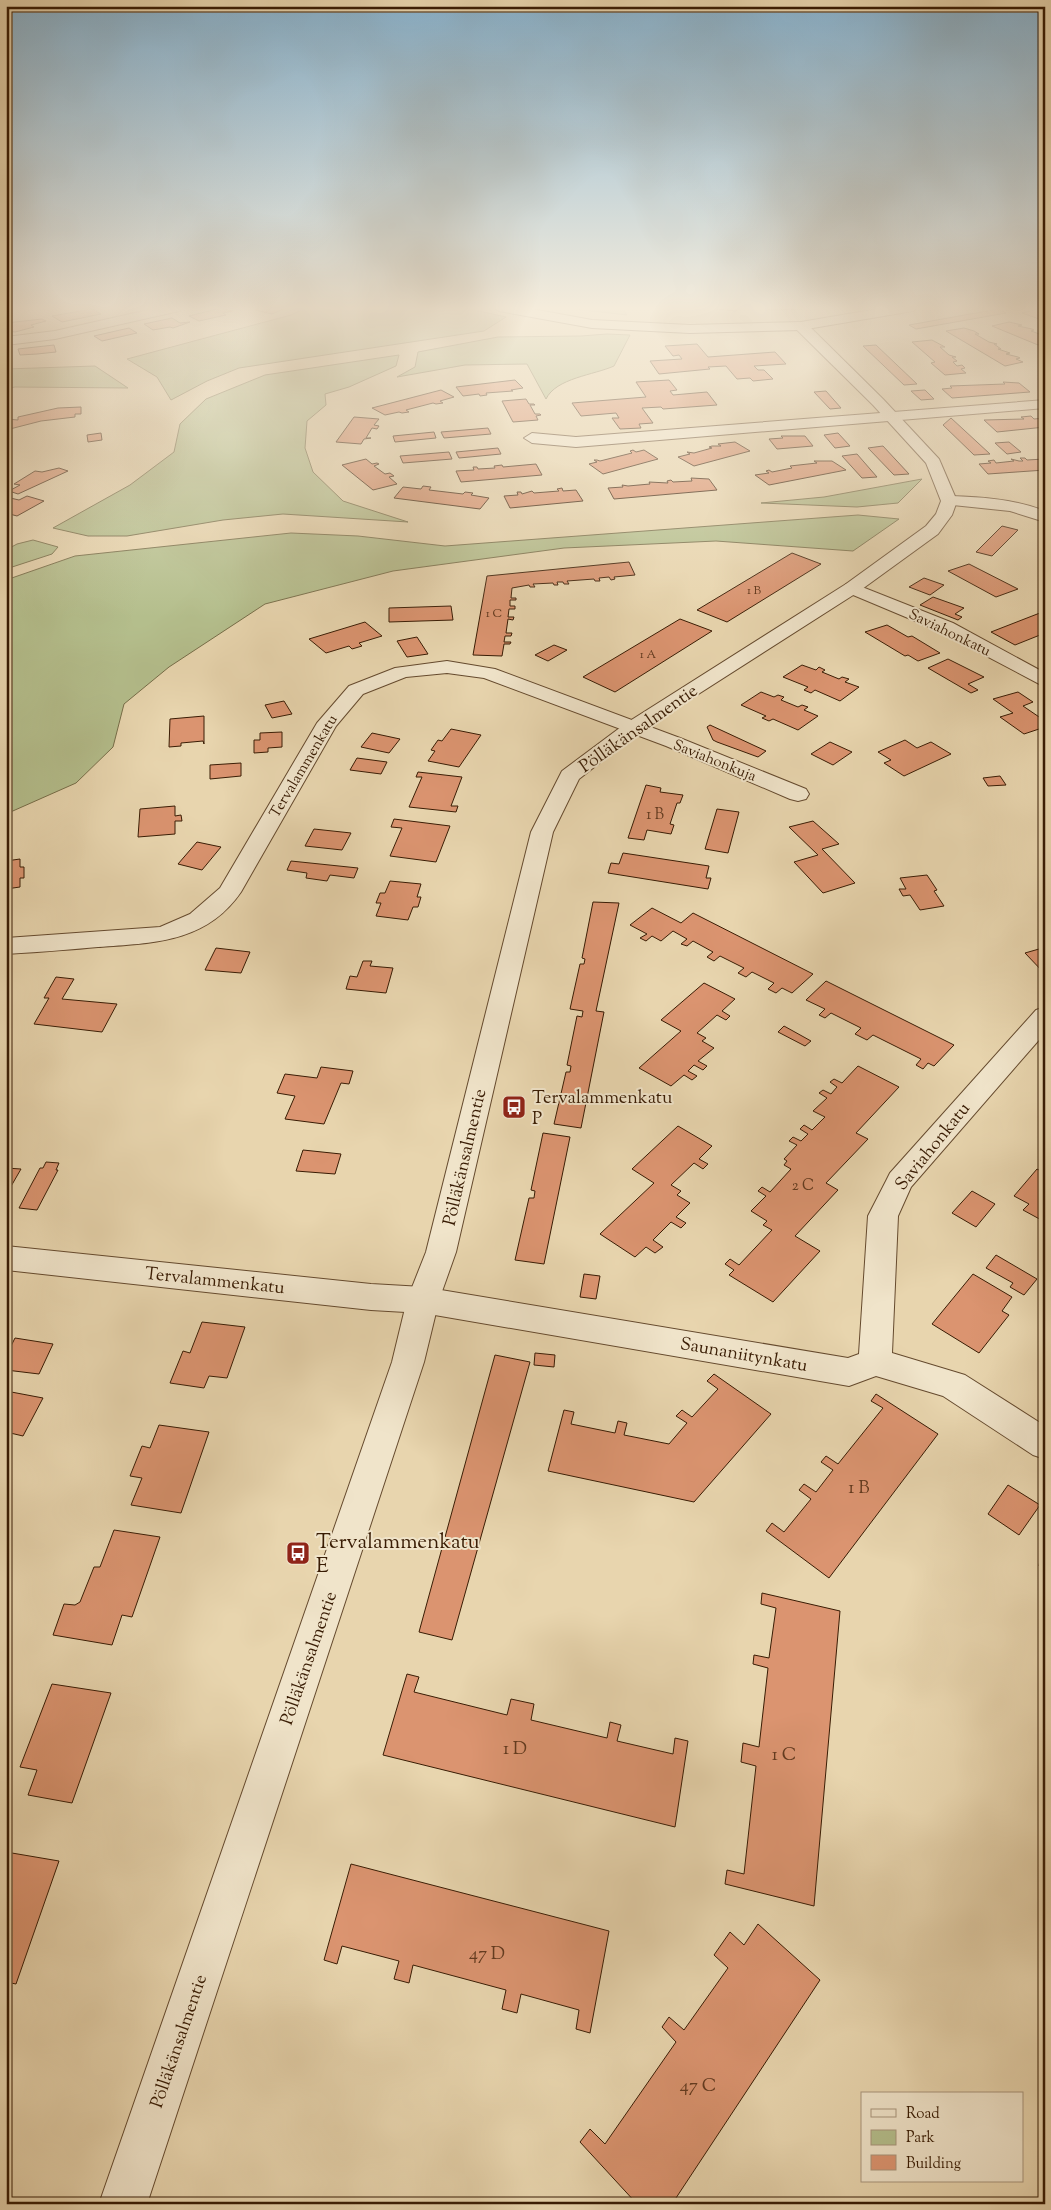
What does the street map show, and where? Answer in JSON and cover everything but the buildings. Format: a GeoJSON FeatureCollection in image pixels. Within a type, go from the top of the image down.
{"type":"FeatureCollection","features":[{"type":"Feature","properties":{"kind":"street"},"geometry":{"type":"LineString","coordinates":[[883,410],[933,462],[949,501],[978,502],[1031,511],[1045,517]]}},
{"type":"Feature","properties":{"kind":"street"},"geometry":{"type":"LineString","coordinates":[[532,438],[576,442],[972,410]]}},
{"type":"Feature","properties":{"kind":"street","name":"Pölläkänsalmentie"},"geometry":{"type":"LineString","coordinates":[[123,2204],[404,1372],[423,1300],[441,1252],[542,832],[570,776],[632,728],[852,588],[932,530],[944,515],[949,501]]}},
{"type":"Feature","properties":{"kind":"street","name":"Saviahonkatu"},"geometry":{"type":"LineString","coordinates":[[852,588],[946,627],[1045,681]]}},
{"type":"Feature","properties":{"kind":"street","name":"Tervalammenkatu"},"geometry":{"type":"LineString","coordinates":[[6,946],[161,935],[179,931],[197,922],[214,909],[229,892],[327,723],[356,690],[381,678],[402,672],[447,667],[488,673],[592,711],[632,728]]}},
{"type":"Feature","properties":{"kind":"street","name":"Saviahonkuja"},"geometry":{"type":"LineString","coordinates":[[632,728],[673,742],[798,794]]}},
{"type":"Feature","properties":{"kind":"street","name":"Saviahonkatu"},"geometry":{"type":"LineString","coordinates":[[875,1362],[883,1216],[900,1180],[1045,1016]]}},
{"type":"Feature","properties":{"kind":"street","name":"Tervalammenkatu"},"geometry":{"type":"LineString","coordinates":[[6,1258],[371,1297],[423,1300]]}},
{"type":"Feature","properties":{"kind":"street","name":"Saunaniitynkatu"},"geometry":{"type":"LineString","coordinates":[[423,1300],[849,1372],[875,1362]]}},
{"type":"Feature","properties":{"kind":"street"},"geometry":{"type":"LineString","coordinates":[[875,1362],[954,1384],[1045,1444]]}},
{"type":"Feature","properties":{"kind":"green space"},"geometry":{"type":"Polygon","coordinates":[[[194,410],[320,410],[307,421],[305,448],[313,472],[343,501],[408,522],[283,514],[223,520],[127,536],[88,536],[53,528],[130,485],[174,452],[180,424],[194,410]]]}},
{"type":"Feature","properties":{"kind":"green space"},"geometry":{"type":"Polygon","coordinates":[[[922,479],[898,503],[857,507],[761,503],[824,497],[922,479]]]}},
{"type":"Feature","properties":{"kind":"green space"},"geometry":{"type":"Polygon","coordinates":[[[858,515],[899,519],[853,551],[716,541],[564,548],[393,571],[265,604],[169,667],[124,704],[113,747],[76,783],[6,814],[6,580],[75,556],[291,533],[358,536],[445,546],[858,515]]]}},
{"type":"Feature","properties":{"kind":"green space"},"geometry":{"type":"Polygon","coordinates":[[[33,540],[58,547],[52,554],[6,569],[6,550],[17,544],[33,540]]]}},
{"type":"Feature","properties":{"kind":"place","name":"Tervalammenkatu P"},"geometry":{"type":"Point","coordinates":[514,1107]}},
{"type":"Feature","properties":{"kind":"place","name":"Tervalammenkatu E"},"geometry":{"type":"Point","coordinates":[298,1553]}}]}
